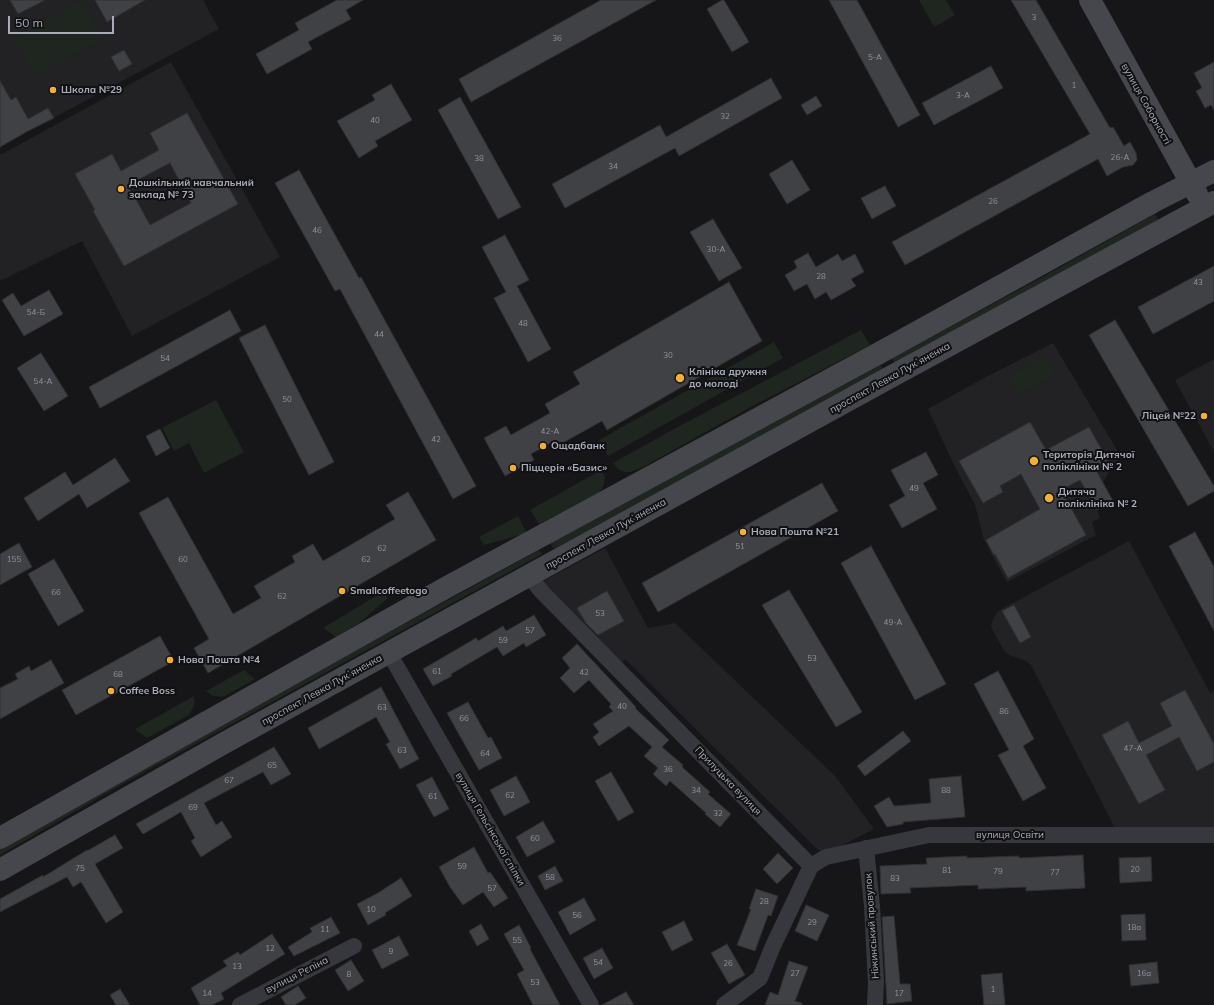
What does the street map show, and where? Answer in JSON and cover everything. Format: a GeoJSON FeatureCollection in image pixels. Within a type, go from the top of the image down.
{"type":"FeatureCollection","features":[{"type":"Feature","properties":{"kind":"main road","name":"вулиця Соборності"},"geometry":{"type":"LineString","coordinates":[[1090,0],[1190,182],[1209,205]]}},
{"type":"Feature","properties":{"kind":"main road"},"geometry":{"type":"LineString","coordinates":[[0,838],[447,586],[881,352],[1190,182],[1214,171]]}},
{"type":"Feature","properties":{"kind":"main road","name":"проспект Левка Лукʼяненка"},"geometry":{"type":"LineString","coordinates":[[0,870],[226,742],[894,375],[1209,205]]}},
{"type":"Feature","properties":{"kind":"street","name":"Прилуцька вулиця"},"geometry":{"type":"LineString","coordinates":[[529,576],[542,592],[811,866]]}},
{"type":"Feature","properties":{"kind":"street","name":"вулиця Гельсінської спілки"},"geometry":{"type":"LineString","coordinates":[[389,653],[592,1005]]}},
{"type":"Feature","properties":{"kind":"street","name":"вулиця Освіти"},"geometry":{"type":"LineString","coordinates":[[811,866],[826,857],[929,835],[1214,836]]}},
{"type":"Feature","properties":{"kind":"street","name":"Ніжинський провулок"},"geometry":{"type":"LineString","coordinates":[[866,848],[876,982],[875,1005]]}},
{"type":"Feature","properties":{"kind":"street"},"geometry":{"type":"LineString","coordinates":[[724,1005],[760,978],[773,946],[811,866]]}},
{"type":"Feature","properties":{"kind":"street","name":"вулиця Рєпіна"},"geometry":{"type":"LineString","coordinates":[[240,1005],[354,946]]}},
{"type":"Feature","properties":{"kind":"shaded area","name":"Школа №29"},"geometry":{"type":"Polygon","coordinates":[[[0,0],[203,0],[219,29],[3,145],[0,141],[0,0]]]}},
{"type":"Feature","properties":{"kind":"shaded area"},"geometry":{"type":"Polygon","coordinates":[[[919,0],[946,0],[955,15],[934,27],[919,0]]]}},
{"type":"Feature","properties":{"kind":"shaded area"},"geometry":{"type":"Polygon","coordinates":[[[81,1],[102,38],[36,76],[14,38],[81,1]]]}},
{"type":"Feature","properties":{"kind":"shaded area","name":"Дошкільний навчальний заклад № 73"},"geometry":{"type":"Polygon","coordinates":[[[171,62],[280,257],[132,336],[82,241],[0,281],[0,155],[171,62]]]}},
{"type":"Feature","properties":{"kind":"shaded area"},"geometry":{"type":"Polygon","coordinates":[[[1155,214],[1158,220],[895,364],[892,358],[1037,280],[1155,214]]]}},
{"type":"Feature","properties":{"kind":"shaded area"},"geometry":{"type":"Polygon","coordinates":[[[861,330],[870,345],[747,409],[643,467],[630,472],[624,472],[618,469],[613,463],[674,429],[861,330]]]}},
{"type":"Feature","properties":{"kind":"shaded area"},"geometry":{"type":"Polygon","coordinates":[[[774,342],[783,358],[608,456],[599,440],[774,342]]]}},
{"type":"Feature","properties":{"kind":"shaded area","name":"Територія Дитячої поліклініки № 2"},"geometry":{"type":"Polygon","coordinates":[[[1053,343],[1120,455],[1097,492],[1097,510],[1100,518],[1092,522],[1096,535],[1007,582],[984,540],[975,505],[955,467],[928,409],[984,378],[1053,343]]]}},
{"type":"Feature","properties":{"kind":"shaded area"},"geometry":{"type":"Polygon","coordinates":[[[1045,357],[1056,374],[1019,394],[1008,376],[1045,357]]]}},
{"type":"Feature","properties":{"kind":"shaded area","name":"Ліцей №22"},"geometry":{"type":"Polygon","coordinates":[[[1214,359],[1214,452],[1175,380],[1214,359]]]}},
{"type":"Feature","properties":{"kind":"shaded area"},"geometry":{"type":"Polygon","coordinates":[[[881,365],[883,370],[554,549],[550,543],[881,365]]]}},
{"type":"Feature","properties":{"kind":"shaded area"},"geometry":{"type":"Polygon","coordinates":[[[216,400],[244,452],[204,473],[189,443],[174,451],[162,428],[216,400]]]}},
{"type":"Feature","properties":{"kind":"shaded area"},"geometry":{"type":"Polygon","coordinates":[[[601,470],[605,477],[602,489],[598,493],[539,524],[530,510],[601,470]]]}},
{"type":"Feature","properties":{"kind":"shaded area"},"geometry":{"type":"Polygon","coordinates":[[[518,516],[526,532],[484,545],[479,537],[518,516]]]}},
{"type":"Feature","properties":{"kind":"shaded area"},"geometry":{"type":"Polygon","coordinates":[[[1129,541],[1210,693],[1214,690],[1214,828],[1115,828],[1031,665],[1026,661],[1009,655],[1003,649],[991,627],[993,619],[998,611],[1129,541]]]}},
{"type":"Feature","properties":{"kind":"shaded area"},"geometry":{"type":"Polygon","coordinates":[[[605,548],[648,628],[675,623],[835,776],[874,829],[833,850],[823,853],[815,847],[625,659],[621,663],[613,655],[618,651],[611,655],[536,585],[605,548]]]}},
{"type":"Feature","properties":{"kind":"shaded area"},"geometry":{"type":"Polygon","coordinates":[[[539,550],[542,554],[119,786],[0,855],[0,849],[213,729],[539,550]]]}},
{"type":"Feature","properties":{"kind":"shaded area"},"geometry":{"type":"Polygon","coordinates":[[[386,590],[388,598],[359,623],[336,637],[323,628],[386,590]]]}},
{"type":"Feature","properties":{"kind":"shaded area"},"geometry":{"type":"Polygon","coordinates":[[[244,670],[255,679],[221,697],[213,696],[206,691],[244,670]]]}},
{"type":"Feature","properties":{"kind":"shaded area"},"geometry":{"type":"Polygon","coordinates":[[[194,696],[194,706],[189,715],[147,738],[135,729],[194,696]]]}},
{"type":"Feature","properties":{"kind":"building"},"geometry":{"type":"Polygon","coordinates":[[[10,0],[45,0],[18,14],[10,0]]]}},
{"type":"Feature","properties":{"kind":"building"},"geometry":{"type":"Polygon","coordinates":[[[95,0],[145,0],[107,22],[95,0]]]}},
{"type":"Feature","properties":{"kind":"building"},"geometry":{"type":"Polygon","coordinates":[[[337,0],[363,0],[346,10],[351,19],[308,42],[312,49],[267,74],[256,54],[299,30],[295,23],[337,0]]]}},
{"type":"Feature","properties":{"kind":"building"},"geometry":{"type":"Polygon","coordinates":[[[601,0],[656,0],[471,102],[459,79],[601,0]]]}},
{"type":"Feature","properties":{"kind":"building"},"geometry":{"type":"Polygon","coordinates":[[[724,0],[749,42],[732,52],[707,9],[724,0]]]}},
{"type":"Feature","properties":{"kind":"building"},"geometry":{"type":"Polygon","coordinates":[[[829,0],[857,0],[920,115],[898,127],[829,0]]]}},
{"type":"Feature","properties":{"kind":"building"},"geometry":{"type":"Polygon","coordinates":[[[1011,0],[1036,0],[1110,128],[1113,127],[1124,146],[1130,142],[1136,153],[1137,160],[1133,165],[1123,167],[1107,176],[1098,159],[905,265],[892,242],[1090,134],[1011,0]]]}},
{"type":"Feature","properties":{"kind":"building"},"geometry":{"type":"Polygon","coordinates":[[[124,50],[132,64],[119,71],[111,57],[124,50]]]}},
{"type":"Feature","properties":{"kind":"building"},"geometry":{"type":"Polygon","coordinates":[[[1214,62],[1214,110],[1211,105],[1205,108],[1196,91],[1202,88],[1194,73],[1214,62]]]}},
{"type":"Feature","properties":{"kind":"building"},"geometry":{"type":"Polygon","coordinates":[[[991,66],[1003,88],[934,125],[922,103],[991,66]]]}},
{"type":"Feature","properties":{"kind":"building"},"geometry":{"type":"Polygon","coordinates":[[[771,78],[782,98],[679,156],[675,148],[565,208],[552,184],[660,125],[666,137],[771,78]]]}},
{"type":"Feature","properties":{"kind":"building"},"geometry":{"type":"Polygon","coordinates":[[[0,81],[11,100],[16,97],[28,119],[48,108],[54,118],[0,147],[0,81]]]}},
{"type":"Feature","properties":{"kind":"building"},"geometry":{"type":"Polygon","coordinates":[[[391,84],[412,120],[375,141],[378,146],[359,158],[337,121],[375,100],[372,95],[391,84]]]}},
{"type":"Feature","properties":{"kind":"building"},"geometry":{"type":"Polygon","coordinates":[[[816,96],[822,106],[807,115],[801,105],[816,96]]]}},
{"type":"Feature","properties":{"kind":"building"},"geometry":{"type":"Polygon","coordinates":[[[460,97],[521,207],[498,219],[438,110],[460,97]]]}},
{"type":"Feature","properties":{"kind":"building"},"geometry":{"type":"Polygon","coordinates":[[[187,113],[238,204],[124,266],[93,211],[95,210],[75,174],[112,154],[121,171],[159,150],[150,133],[187,113]],[[170,163],[128,185],[150,225],[191,203],[170,163]]]}},
{"type":"Feature","properties":{"kind":"building"},"geometry":{"type":"Polygon","coordinates":[[[792,160],[810,190],[787,204],[769,174],[792,160]]]}},
{"type":"Feature","properties":{"kind":"building"},"geometry":{"type":"Polygon","coordinates":[[[299,170],[359,278],[361,277],[476,486],[453,499],[340,289],[335,291],[275,183],[299,170]]]}},
{"type":"Feature","properties":{"kind":"building"},"geometry":{"type":"Polygon","coordinates":[[[885,186],[896,206],[872,219],[861,198],[885,186]]]}},
{"type":"Feature","properties":{"kind":"building"},"geometry":{"type":"Polygon","coordinates":[[[713,219],[742,268],[719,281],[690,232],[713,219]]]}},
{"type":"Feature","properties":{"kind":"building"},"geometry":{"type":"Polygon","coordinates":[[[505,235],[529,280],[517,286],[551,349],[528,362],[494,298],[506,292],[482,247],[505,235]]]}},
{"type":"Feature","properties":{"kind":"building"},"geometry":{"type":"Polygon","coordinates":[[[808,253],[816,267],[838,254],[842,261],[855,254],[864,272],[851,279],[856,286],[831,300],[826,292],[815,299],[807,284],[794,291],[785,275],[797,268],[794,261],[808,253]]]}},
{"type":"Feature","properties":{"kind":"building"},"geometry":{"type":"Polygon","coordinates":[[[1214,266],[1214,301],[1153,334],[1138,307],[1214,266]]]}},
{"type":"Feature","properties":{"kind":"building"},"geometry":{"type":"Polygon","coordinates":[[[729,282],[762,341],[607,430],[602,421],[559,445],[556,440],[531,454],[534,460],[505,476],[484,438],[506,426],[511,435],[550,413],[545,404],[580,384],[573,372],[729,282]]]}},
{"type":"Feature","properties":{"kind":"building"},"geometry":{"type":"Polygon","coordinates":[[[49,290],[63,314],[24,336],[2,300],[13,293],[21,306],[49,290]]]}},
{"type":"Feature","properties":{"kind":"building"},"geometry":{"type":"Polygon","coordinates":[[[230,310],[241,331],[100,408],[89,387],[230,310]]]}},
{"type":"Feature","properties":{"kind":"building"},"geometry":{"type":"Polygon","coordinates":[[[1115,320],[1214,486],[1214,491],[1188,506],[1089,335],[1115,320]]]}},
{"type":"Feature","properties":{"kind":"building"},"geometry":{"type":"Polygon","coordinates":[[[265,325],[334,462],[309,475],[239,338],[265,325]]]}},
{"type":"Feature","properties":{"kind":"building"},"geometry":{"type":"Polygon","coordinates":[[[41,353],[68,396],[44,411],[17,368],[41,353]]]}},
{"type":"Feature","properties":{"kind":"building","name":"Дитяча поліклініка № 2"},"geometry":{"type":"Polygon","coordinates":[[[1030,422],[1046,450],[1089,427],[1109,463],[1096,470],[1113,501],[1097,510],[1080,480],[1061,490],[1086,535],[1008,578],[986,540],[1040,509],[1021,474],[1000,486],[1003,492],[983,503],[959,461],[1030,422]]]}},
{"type":"Feature","properties":{"kind":"building"},"geometry":{"type":"Polygon","coordinates":[[[160,429],[170,448],[156,456],[146,436],[160,429]]]}},
{"type":"Feature","properties":{"kind":"building"},"geometry":{"type":"Polygon","coordinates":[[[926,452],[938,475],[923,483],[937,509],[902,528],[889,505],[905,496],[891,470],[926,452]]]}},
{"type":"Feature","properties":{"kind":"building"},"geometry":{"type":"Polygon","coordinates":[[[115,458],[130,481],[87,508],[79,494],[38,521],[24,498],[65,472],[73,485],[115,458]]]}},
{"type":"Feature","properties":{"kind":"building"},"geometry":{"type":"Polygon","coordinates":[[[822,483],[838,511],[658,612],[642,583],[822,483]]]}},
{"type":"Feature","properties":{"kind":"building"},"geometry":{"type":"Polygon","coordinates":[[[408,492],[436,540],[208,673],[194,648],[209,639],[139,513],[168,497],[233,614],[261,598],[254,586],[295,562],[292,556],[313,544],[323,561],[395,519],[386,505],[408,492]]]}},
{"type":"Feature","properties":{"kind":"building"},"geometry":{"type":"Polygon","coordinates":[[[1195,532],[1214,567],[1214,631],[1169,546],[1195,532]]]}},
{"type":"Feature","properties":{"kind":"building"},"geometry":{"type":"Polygon","coordinates":[[[19,543],[32,567],[0,585],[0,554],[19,543]]]}},
{"type":"Feature","properties":{"kind":"building"},"geometry":{"type":"Polygon","coordinates":[[[871,546],[946,684],[915,700],[841,563],[871,546]]]}},
{"type":"Feature","properties":{"kind":"building"},"geometry":{"type":"Polygon","coordinates":[[[54,559],[84,611],[58,626],[28,574],[54,559]]]}},
{"type":"Feature","properties":{"kind":"building"},"geometry":{"type":"Polygon","coordinates":[[[789,590],[862,712],[836,727],[762,605],[789,590]]]}},
{"type":"Feature","properties":{"kind":"building"},"geometry":{"type":"Polygon","coordinates":[[[607,591],[624,621],[598,635],[586,623],[577,608],[607,591]]]}},
{"type":"Feature","properties":{"kind":"building"},"geometry":{"type":"Polygon","coordinates":[[[1014,605],[1031,637],[1020,643],[1002,611],[1014,605]]]}},
{"type":"Feature","properties":{"kind":"building"},"geometry":{"type":"Polygon","coordinates":[[[534,615],[546,635],[526,647],[524,643],[503,656],[497,647],[451,674],[452,676],[433,686],[423,669],[476,638],[478,641],[503,626],[506,631],[534,615]]]}},
{"type":"Feature","properties":{"kind":"building"},"geometry":{"type":"Polygon","coordinates":[[[160,636],[174,661],[76,715],[62,690],[160,636]]]}},
{"type":"Feature","properties":{"kind":"building"},"geometry":{"type":"Polygon","coordinates":[[[577,644],[636,707],[635,708],[669,740],[662,747],[683,765],[682,767],[710,792],[708,794],[731,814],[720,827],[670,781],[666,786],[653,774],[658,768],[644,756],[652,747],[629,726],[599,746],[593,737],[599,732],[593,724],[613,711],[609,707],[611,704],[589,680],[574,693],[560,678],[570,668],[562,658],[577,644]]]}},
{"type":"Feature","properties":{"kind":"building"},"geometry":{"type":"Polygon","coordinates":[[[51,660],[64,683],[0,719],[0,688],[18,679],[15,674],[29,666],[31,671],[51,660]]]}},
{"type":"Feature","properties":{"kind":"building"},"geometry":{"type":"Polygon","coordinates":[[[998,671],[1034,739],[1023,746],[1046,788],[1023,801],[998,755],[1009,750],[974,684],[998,671]]]}},
{"type":"Feature","properties":{"kind":"building"},"geometry":{"type":"Polygon","coordinates":[[[381,687],[419,759],[400,769],[386,744],[390,742],[376,717],[319,749],[308,728],[381,687]]]}},
{"type":"Feature","properties":{"kind":"building"},"geometry":{"type":"Polygon","coordinates":[[[1185,690],[1214,744],[1214,762],[1197,771],[1179,737],[1146,755],[1165,790],[1139,804],[1102,735],[1128,721],[1139,743],[1172,726],[1160,703],[1185,690]]]}},
{"type":"Feature","properties":{"kind":"building"},"geometry":{"type":"Polygon","coordinates":[[[468,702],[488,738],[491,737],[502,758],[479,770],[447,713],[468,702]]]}},
{"type":"Feature","properties":{"kind":"building"},"geometry":{"type":"Polygon","coordinates":[[[903,731],[911,741],[865,776],[857,766],[903,731]]]}},
{"type":"Feature","properties":{"kind":"building"},"geometry":{"type":"Polygon","coordinates":[[[274,747],[291,774],[271,785],[263,772],[204,803],[216,825],[222,821],[232,837],[201,857],[191,841],[195,838],[181,812],[143,834],[136,824],[274,747]]]}},
{"type":"Feature","properties":{"kind":"building"},"geometry":{"type":"Polygon","coordinates":[[[611,772],[634,812],[618,821],[595,781],[611,772]]]}},
{"type":"Feature","properties":{"kind":"building"},"geometry":{"type":"Polygon","coordinates":[[[516,776],[530,802],[504,816],[490,790],[516,776]]]}},
{"type":"Feature","properties":{"kind":"building"},"geometry":{"type":"Polygon","coordinates":[[[961,776],[965,817],[903,822],[903,824],[887,827],[874,806],[889,797],[894,806],[931,803],[929,779],[961,776]]]}},
{"type":"Feature","properties":{"kind":"building"},"geometry":{"type":"Polygon","coordinates":[[[432,777],[449,809],[434,817],[416,785],[432,777]]]}},
{"type":"Feature","properties":{"kind":"building"},"geometry":{"type":"Polygon","coordinates":[[[543,821],[555,842],[527,857],[516,837],[543,821]]]}},
{"type":"Feature","properties":{"kind":"building"},"geometry":{"type":"Polygon","coordinates":[[[115,835],[123,848],[95,864],[123,912],[106,923],[81,882],[73,887],[67,877],[0,912],[0,899],[43,875],[43,877],[115,835]]]}},
{"type":"Feature","properties":{"kind":"building"},"geometry":{"type":"Polygon","coordinates":[[[474,847],[488,873],[490,872],[508,898],[494,907],[483,892],[463,905],[450,887],[439,867],[474,847]]]}},
{"type":"Feature","properties":{"kind":"building"},"geometry":{"type":"Polygon","coordinates":[[[778,853],[793,868],[777,884],[763,869],[778,853]]]}},
{"type":"Feature","properties":{"kind":"building"},"geometry":{"type":"Polygon","coordinates":[[[1083,855],[1085,888],[1026,891],[1026,887],[978,889],[978,885],[910,888],[911,893],[881,894],[880,866],[927,864],[926,858],[1019,856],[1019,858],[1083,855]]]}},
{"type":"Feature","properties":{"kind":"building"},"geometry":{"type":"Polygon","coordinates":[[[1151,857],[1152,881],[1120,883],[1119,858],[1151,857]]]}},
{"type":"Feature","properties":{"kind":"building"},"geometry":{"type":"Polygon","coordinates":[[[555,866],[563,881],[545,890],[538,876],[555,866]]]}},
{"type":"Feature","properties":{"kind":"building"},"geometry":{"type":"Polygon","coordinates":[[[401,878],[412,896],[385,913],[386,915],[368,925],[357,904],[378,893],[401,878]]]}},
{"type":"Feature","properties":{"kind":"building"},"geometry":{"type":"Polygon","coordinates":[[[756,889],[778,896],[771,916],[768,915],[755,951],[737,945],[751,909],[749,909],[756,889]]]}},
{"type":"Feature","properties":{"kind":"building"},"geometry":{"type":"Polygon","coordinates":[[[584,898],[596,920],[570,935],[558,912],[584,898]]]}},
{"type":"Feature","properties":{"kind":"building"},"geometry":{"type":"Polygon","coordinates":[[[806,905],[829,915],[817,941],[795,931],[806,905]]]}},
{"type":"Feature","properties":{"kind":"building"},"geometry":{"type":"Polygon","coordinates":[[[1145,914],[1146,940],[1122,941],[1121,915],[1145,914]]]}},
{"type":"Feature","properties":{"kind":"building"},"geometry":{"type":"Polygon","coordinates":[[[894,916],[900,984],[910,984],[912,1001],[887,1004],[882,917],[894,916]]]}},
{"type":"Feature","properties":{"kind":"building"},"geometry":{"type":"Polygon","coordinates":[[[331,917],[340,933],[294,956],[288,947],[312,932],[310,928],[331,917]]]}},
{"type":"Feature","properties":{"kind":"building"},"geometry":{"type":"Polygon","coordinates":[[[684,921],[693,940],[672,951],[662,932],[684,921]]]}},
{"type":"Feature","properties":{"kind":"building"},"geometry":{"type":"Polygon","coordinates":[[[481,924],[489,939],[477,946],[469,931],[481,924]]]}},
{"type":"Feature","properties":{"kind":"building"},"geometry":{"type":"Polygon","coordinates":[[[519,925],[560,1005],[533,1005],[517,974],[524,970],[504,934],[519,925]]]}},
{"type":"Feature","properties":{"kind":"building"},"geometry":{"type":"Polygon","coordinates":[[[272,934],[285,954],[221,993],[224,999],[212,1005],[200,1005],[191,988],[227,966],[223,961],[238,952],[240,955],[272,934]]]}},
{"type":"Feature","properties":{"kind":"building"},"geometry":{"type":"Polygon","coordinates":[[[399,936],[409,955],[382,969],[372,950],[399,936]]]}},
{"type":"Feature","properties":{"kind":"building"},"geometry":{"type":"Polygon","coordinates":[[[727,944],[745,975],[729,984],[711,953],[727,944]]]}},
{"type":"Feature","properties":{"kind":"building"},"geometry":{"type":"Polygon","coordinates":[[[602,948],[613,968],[594,979],[583,958],[602,948]]]}},
{"type":"Feature","properties":{"kind":"building"},"geometry":{"type":"Polygon","coordinates":[[[351,960],[364,981],[348,991],[335,970],[351,960]]]}},
{"type":"Feature","properties":{"kind":"building"},"geometry":{"type":"Polygon","coordinates":[[[789,961],[808,967],[795,1001],[802,1003],[802,1005],[765,1005],[770,992],[778,995],[789,961]]]}},
{"type":"Feature","properties":{"kind":"building"},"geometry":{"type":"Polygon","coordinates":[[[1157,962],[1159,983],[1131,986],[1129,965],[1157,962]]]}},
{"type":"Feature","properties":{"kind":"building"},"geometry":{"type":"Polygon","coordinates":[[[1002,973],[1005,1005],[984,1005],[981,975],[1002,973]]]}},
{"type":"Feature","properties":{"kind":"building"},"geometry":{"type":"Polygon","coordinates":[[[298,986],[306,998],[295,1005],[286,1005],[281,997],[298,986]]]}},
{"type":"Feature","properties":{"kind":"building"},"geometry":{"type":"Polygon","coordinates":[[[120,989],[130,1005],[116,1005],[110,995],[120,989]]]}},
{"type":"Feature","properties":{"kind":"building"},"geometry":{"type":"Polygon","coordinates":[[[626,992],[634,1005],[602,1005],[626,992]]]}},
{"type":"Feature","properties":{"kind":"place","name":"Школа №29"},"geometry":{"type":"Point","coordinates":[53,90]}},
{"type":"Feature","properties":{"kind":"place","name":"Дошкільний навчальний заклад № 73"},"geometry":{"type":"Point","coordinates":[121,189]}},
{"type":"Feature","properties":{"kind":"place","name":"Клініка дружня до молоді"},"geometry":{"type":"Point","coordinates":[680,378]}},
{"type":"Feature","properties":{"kind":"place","name":"Ліцей №22"},"geometry":{"type":"Point","coordinates":[1204,416]}},
{"type":"Feature","properties":{"kind":"place","name":"Ощадбанк"},"geometry":{"type":"Point","coordinates":[543,446]}},
{"type":"Feature","properties":{"kind":"place","name":"Територія Дитячої поліклініки № 2"},"geometry":{"type":"Point","coordinates":[1034,461]}},
{"type":"Feature","properties":{"kind":"place","name":"Піццерія «Базис»"},"geometry":{"type":"Point","coordinates":[513,468]}},
{"type":"Feature","properties":{"kind":"place","name":"Дитяча поліклініка № 2"},"geometry":{"type":"Point","coordinates":[1049,498]}},
{"type":"Feature","properties":{"kind":"place","name":"Нова Пошта №21"},"geometry":{"type":"Point","coordinates":[743,532]}},
{"type":"Feature","properties":{"kind":"place","name":"Smallcoffeetogo"},"geometry":{"type":"Point","coordinates":[342,591]}},
{"type":"Feature","properties":{"kind":"place","name":"Нова Пошта №4"},"geometry":{"type":"Point","coordinates":[170,660]}},
{"type":"Feature","properties":{"kind":"place","name":"Coffee Boss"},"geometry":{"type":"Point","coordinates":[111,691]}}]}
